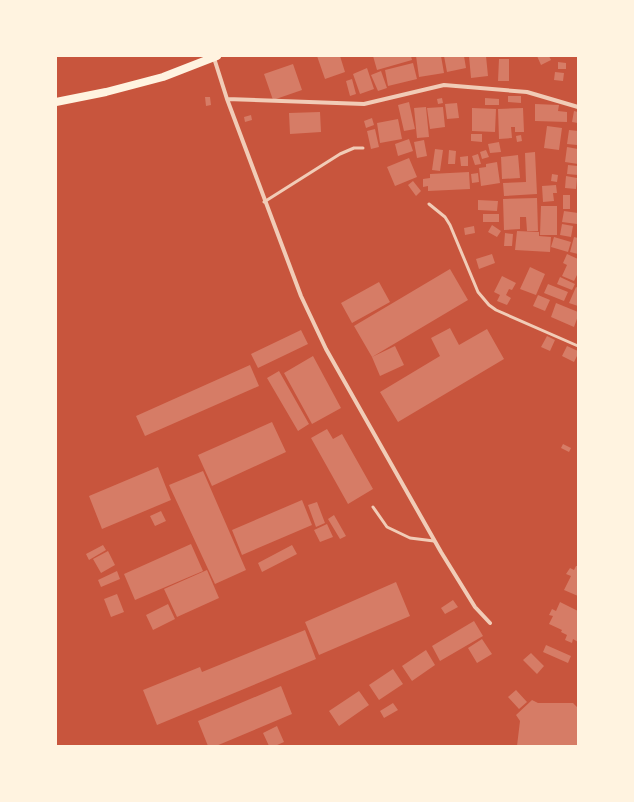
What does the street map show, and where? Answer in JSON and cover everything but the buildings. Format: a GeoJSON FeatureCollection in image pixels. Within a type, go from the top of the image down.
{"type":"FeatureCollection","features":[{"type":"Feature","properties":{"kind":"main road"},"geometry":{"type":"LineString","coordinates":[[56,102],[106,92],[163,77],[215,57]]}},
{"type":"Feature","properties":{"kind":"street"},"geometry":{"type":"LineString","coordinates":[[215,57],[227,99],[264,202],[301,296],[326,349],[434,541],[475,607],[490,623]]}},
{"type":"Feature","properties":{"kind":"street"},"geometry":{"type":"LineString","coordinates":[[227,99],[364,104],[444,85],[527,92],[578,107]]}},
{"type":"Feature","properties":{"kind":"lane"},"geometry":{"type":"LineString","coordinates":[[264,202],[340,154],[354,148],[363,148]]}},
{"type":"Feature","properties":{"kind":"lane"},"geometry":{"type":"LineString","coordinates":[[428,204],[445,217],[450,225],[478,292],[489,305],[496,310],[578,346]]}},
{"type":"Feature","properties":{"kind":"lane"},"geometry":{"type":"LineString","coordinates":[[373,507],[387,527],[410,538],[434,541]]}}]}
